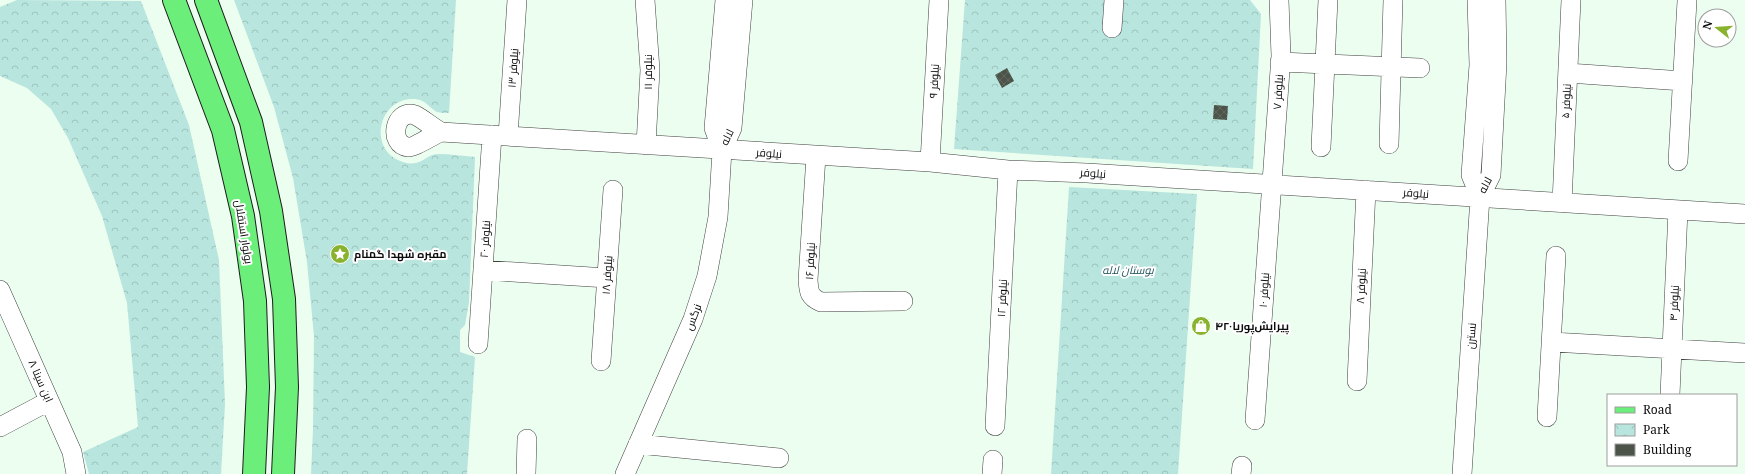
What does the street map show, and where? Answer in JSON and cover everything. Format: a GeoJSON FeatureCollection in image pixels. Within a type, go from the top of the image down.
{"type":"FeatureCollection","features":[{"type":"Feature","properties":{"kind":"main road"},"geometry":{"type":"LineString","coordinates":[[206,0],[251,122],[271,211],[284,314],[287,388],[283,474]]}},
{"type":"Feature","properties":{"kind":"main road","name":"بولوار استقلال"},"geometry":{"type":"LineString","coordinates":[[174,1],[223,130],[243,216],[255,309],[258,387],[254,474]]}},
{"type":"Feature","properties":{"kind":"street","name":"نیلوفر ۱۳"},"geometry":{"type":"LineString","coordinates":[[500,136],[517,0]]}},
{"type":"Feature","properties":{"kind":"street","name":"نیلوفر ۱۱"},"geometry":{"type":"LineString","coordinates":[[645,0],[650,70],[646,145]]}},
{"type":"Feature","properties":{"kind":"street","name":"لاله"},"geometry":{"type":"LineString","coordinates":[[722,150],[714,128],[725,0]]}},
{"type":"Feature","properties":{"kind":"street","name":"لاله"},"geometry":{"type":"LineString","coordinates":[[722,150],[732,128],[743,0]]}},
{"type":"Feature","properties":{"kind":"street","name":"نیلوفر ۹"},"geometry":{"type":"LineString","coordinates":[[930,162],[939,0]]}},
{"type":"Feature","properties":{"kind":"street"},"geometry":{"type":"LineString","coordinates":[[1112,28],[1114,0]]}},
{"type":"Feature","properties":{"kind":"street","name":"نیلوفر ۷"},"geometry":{"type":"LineString","coordinates":[[1272,184],[1280,62],[1279,0]]}},
{"type":"Feature","properties":{"kind":"street"},"geometry":{"type":"LineString","coordinates":[[1321,147],[1328,0]]}},
{"type":"Feature","properties":{"kind":"street"},"geometry":{"type":"LineString","coordinates":[[1389,144],[1393,0]]}},
{"type":"Feature","properties":{"kind":"street","name":"لاله"},"geometry":{"type":"LineString","coordinates":[[1477,0],[1479,65],[1471,175],[1480,197]]}},
{"type":"Feature","properties":{"kind":"street","name":"نیلوفر ۵"},"geometry":{"type":"LineString","coordinates":[[1562,203],[1571,0]]}},
{"type":"Feature","properties":{"kind":"street"},"geometry":{"type":"LineString","coordinates":[[1678,161],[1687,1]]}},
{"type":"Feature","properties":{"kind":"street","name":"لاله"},"geometry":{"type":"LineString","coordinates":[[1480,197],[1491,175],[1498,63],[1497,2]]}},
{"type":"Feature","properties":{"kind":"street"},"geometry":{"type":"LineString","coordinates":[[1280,62],[1420,68]]}},
{"type":"Feature","properties":{"kind":"street"},"geometry":{"type":"LineString","coordinates":[[1568,73],[1683,81]]}},
{"type":"Feature","properties":{"kind":"street","name":"نیلوفر"},"geometry":{"type":"LineString","coordinates":[[441,132],[930,162],[1008,170],[1059,171],[1745,214]]}},
{"type":"Feature","properties":{"kind":"street","name":"نیلوفر ۲۰"},"geometry":{"type":"LineString","coordinates":[[478,344],[483,270],[500,136]]}},
{"type":"Feature","properties":{"kind":"street","name":"نرگس"},"geometry":{"type":"LineString","coordinates":[[625,474],[693,319],[707,276],[718,217],[722,150]]}},
{"type":"Feature","properties":{"kind":"street","name":"نیلوفر ۱۶"},"geometry":{"type":"LineString","coordinates":[[816,156],[808,280],[809,294],[814,299],[821,302],[903,301]]}},
{"type":"Feature","properties":{"kind":"street","name":"نیلوفر ۱۲"},"geometry":{"type":"LineString","coordinates":[[995,426],[1008,170]]}},
{"type":"Feature","properties":{"kind":"street","name":"نیلوفر ۱۰"},"geometry":{"type":"LineString","coordinates":[[1255,420],[1272,184]]}},
{"type":"Feature","properties":{"kind":"street","name":"نیلوفر ۱۸"},"geometry":{"type":"LineString","coordinates":[[601,361],[613,190]]}},
{"type":"Feature","properties":{"kind":"street","name":"نیلوفر ۸"},"geometry":{"type":"LineString","coordinates":[[1357,381],[1366,190]]}},
{"type":"Feature","properties":{"kind":"street","name":"نسترن"},"geometry":{"type":"LineString","coordinates":[[1462,474],[1480,197]]}},
{"type":"Feature","properties":{"kind":"street","name":"نیلوفر ۴"},"geometry":{"type":"LineString","coordinates":[[1670,394],[1678,210]]}},
{"type":"Feature","properties":{"kind":"street"},"geometry":{"type":"LineString","coordinates":[[1547,416],[1556,256]]}},
{"type":"Feature","properties":{"kind":"street"},"geometry":{"type":"LineString","coordinates":[[483,270],[607,278]]}},
{"type":"Feature","properties":{"kind":"street","name":"ابن سینا ۸"},"geometry":{"type":"LineString","coordinates":[[0,290],[72,452],[76,474]]}},
{"type":"Feature","properties":{"kind":"street"},"geometry":{"type":"LineString","coordinates":[[1552,342],[1745,353]]}},
{"type":"Feature","properties":{"kind":"street"},"geometry":{"type":"LineString","coordinates":[[0,427],[49,401]]}},
{"type":"Feature","properties":{"kind":"street"},"geometry":{"type":"LineString","coordinates":[[526,474],[528,439]]}},
{"type":"Feature","properties":{"kind":"street"},"geometry":{"type":"LineString","coordinates":[[638,444],[779,458]]}},
{"type":"Feature","properties":{"kind":"green space"},"geometry":{"type":"Polygon","coordinates":[[[17,0],[141,1],[189,125],[219,260],[225,404],[221,474],[89,474],[83,452],[138,427],[127,303],[102,216],[68,138],[51,109],[27,88],[0,76],[0,7],[17,0]]]}},
{"type":"Feature","properties":{"kind":"green space"},"geometry":{"type":"Polygon","coordinates":[[[234,0],[456,0],[449,113],[437,112],[421,100],[417,99],[401,101],[392,107],[385,115],[381,126],[381,137],[384,147],[391,156],[403,162],[415,163],[438,154],[475,157],[469,302],[465,325],[460,330],[460,352],[475,357],[467,474],[311,474],[314,336],[307,262],[293,178],[274,107],[234,0]]]}},
{"type":"Feature","properties":{"kind":"green space"},"geometry":{"type":"Polygon","coordinates":[[[965,0],[1250,0],[1261,14],[1253,169],[954,149],[965,0]]]}},
{"type":"Feature","properties":{"kind":"green space","name":"بوستان لاله"},"geometry":{"type":"Polygon","coordinates":[[[1069,187],[1197,194],[1178,474],[1051,474],[1069,187]]]}},
{"type":"Feature","properties":{"kind":"building"},"geometry":{"type":"Polygon","coordinates":[[[1007,68],[1014,81],[1002,88],[995,75],[1007,68]]]}},
{"type":"Feature","properties":{"kind":"building"},"geometry":{"type":"Polygon","coordinates":[[[1214,105],[1228,106],[1227,120],[1213,119],[1214,105]]]}},
{"type":"Feature","properties":{"kind":"place","name":"مقبره شهدا گمنام"},"geometry":{"type":"Point","coordinates":[340,254]}},
{"type":"Feature","properties":{"kind":"place","name":"پیرایش‌پوریا۴۲۰"},"geometry":{"type":"Point","coordinates":[1201,326]}}]}
